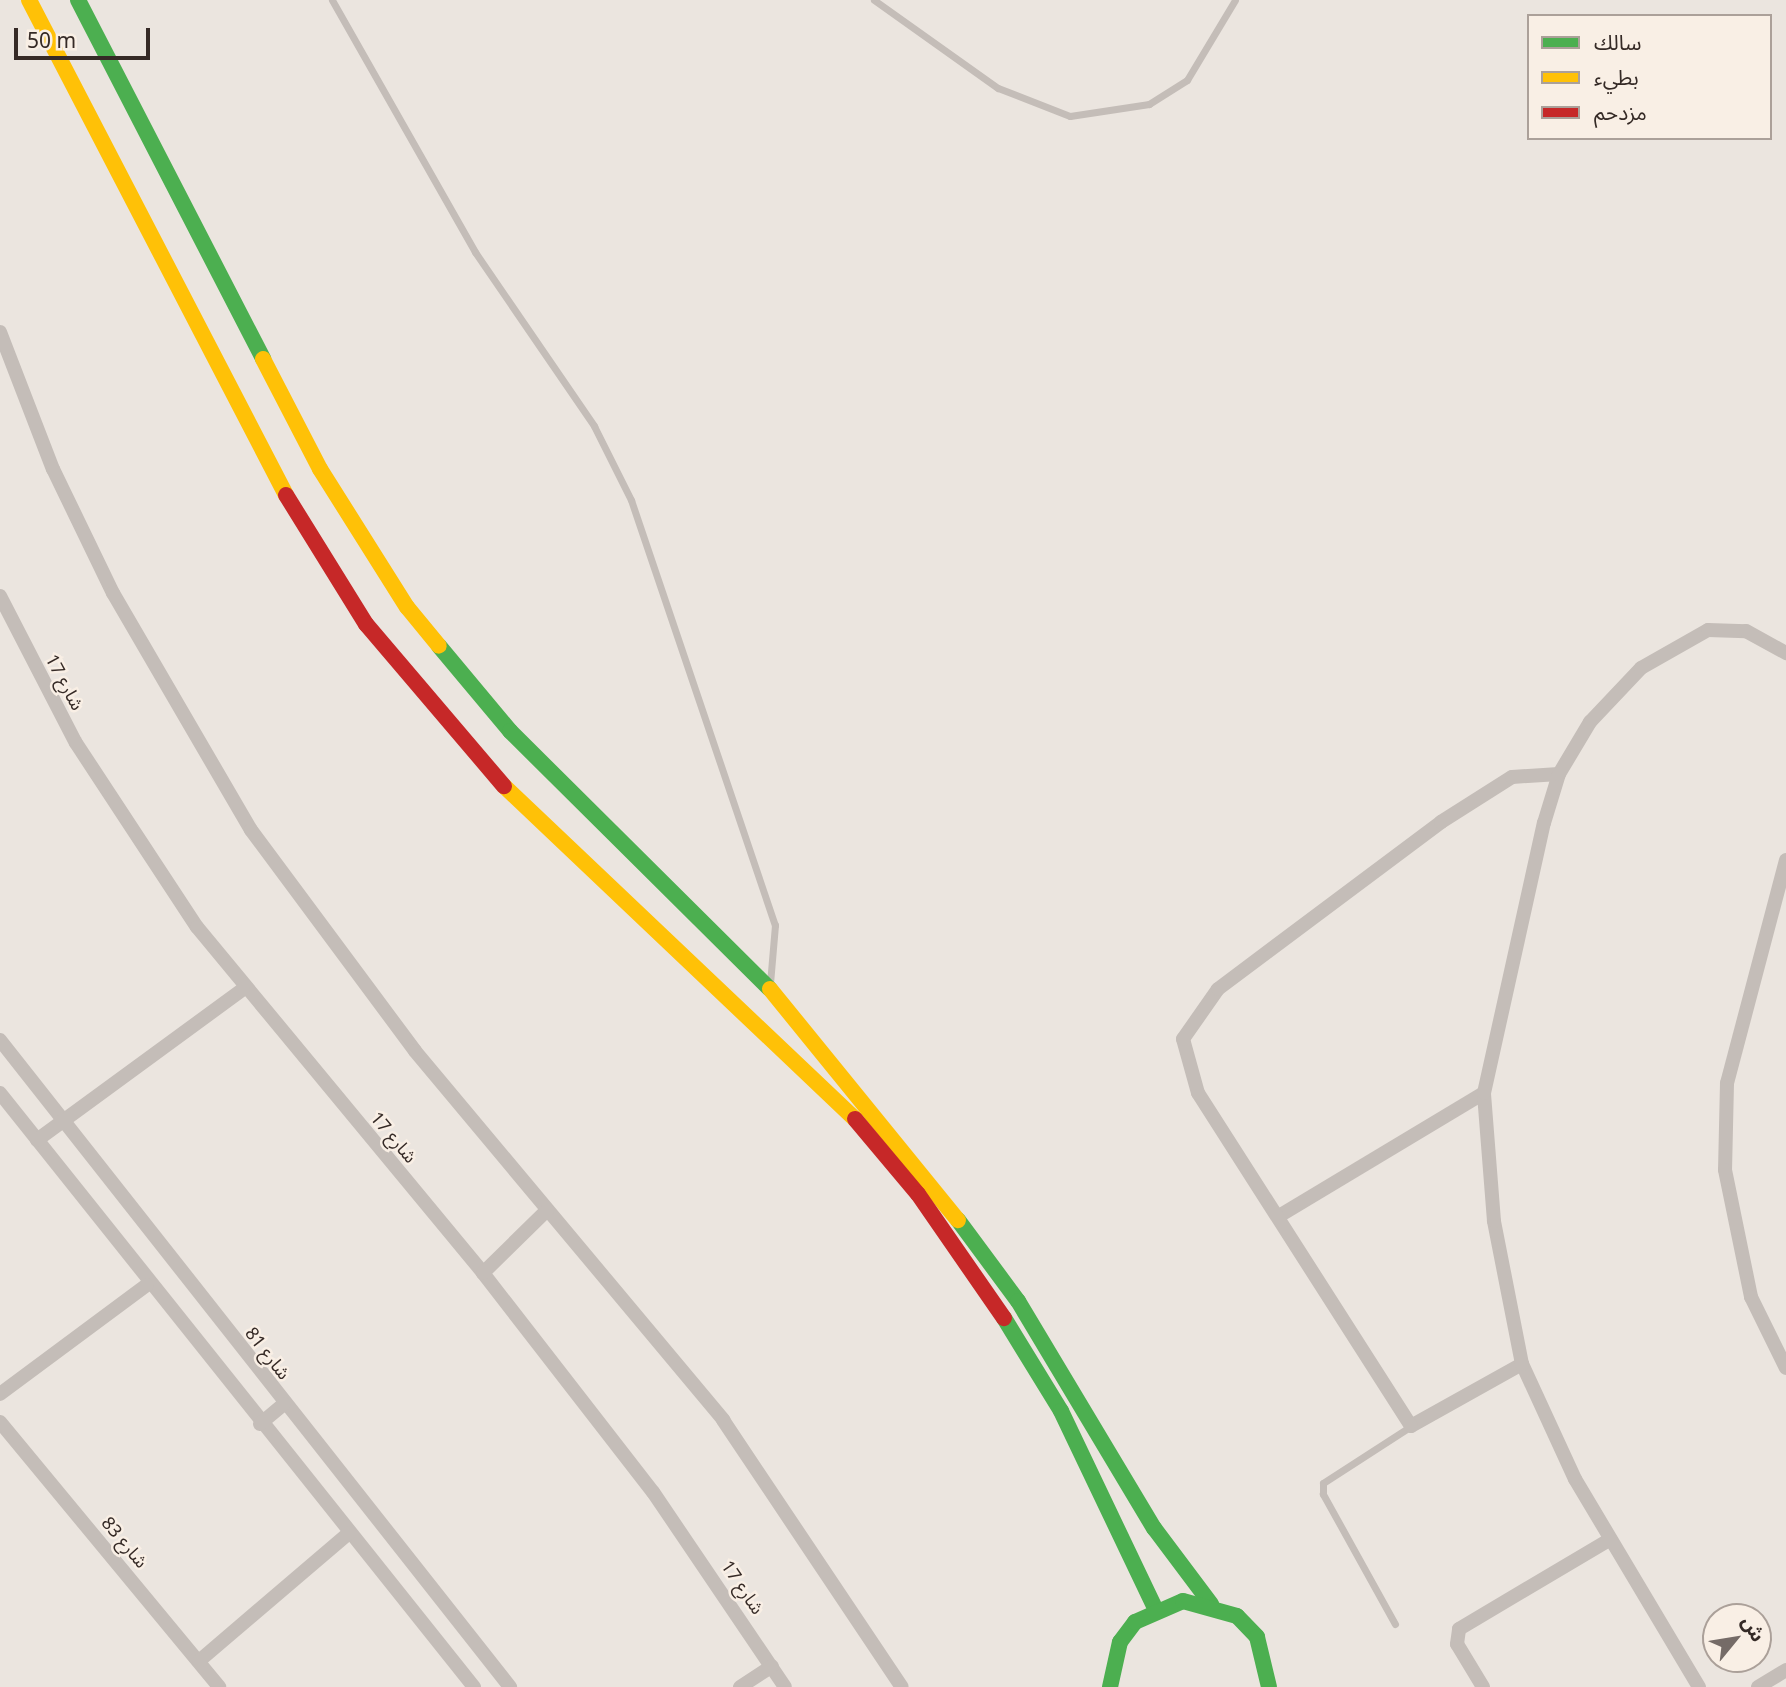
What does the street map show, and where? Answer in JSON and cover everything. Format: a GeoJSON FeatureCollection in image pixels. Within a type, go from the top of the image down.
{"type":"FeatureCollection","features":[{"type":"Feature","properties":{"kind":"main road"},"geometry":{"type":"LineString","coordinates":[[29,0],[262,457],[366,624],[521,807],[835,1094],[918,1194],[1061,1411],[1156,1608]]}},
{"type":"Feature","properties":{"kind":"main road"},"geometry":{"type":"LineString","coordinates":[[78,0],[320,469],[399,596],[510,731],[769,988],[981,1248],[1154,1528],[1211,1604]]}},
{"type":"Feature","properties":{"kind":"main road"},"geometry":{"type":"LineString","coordinates":[[1110,1687],[1120,1642],[1156,1608],[1183,1601],[1211,1604],[1237,1616],[1256,1637],[1269,1687]]}},
{"type":"Feature","properties":{"kind":"street"},"geometry":{"type":"LineString","coordinates":[[0,332],[53,470],[113,593],[251,830],[415,1051],[731,1430],[902,1687]]}},
{"type":"Feature","properties":{"kind":"street","name":"شارع 17"},"geometry":{"type":"LineString","coordinates":[[0,596],[114,806],[243,989],[483,1273],[653,1492],[785,1687]]}},
{"type":"Feature","properties":{"kind":"street"},"geometry":{"type":"LineString","coordinates":[[1699,1687],[1609,1540],[1522,1364],[1494,1221],[1484,1093],[1559,775],[1622,684],[1686,638],[1730,628],[1769,639],[1786,653]]}},
{"type":"Feature","properties":{"kind":"street"},"geometry":{"type":"LineString","coordinates":[[1522,1364],[1410,1426],[1185,1065],[1183,1039],[1198,1012],[1218,989],[1441,822],[1512,777],[1559,775]]}},
{"type":"Feature","properties":{"kind":"street"},"geometry":{"type":"LineString","coordinates":[[1786,860],[1736,1034],[1727,1083],[1725,1170],[1751,1297],[1786,1368]]}},
{"type":"Feature","properties":{"kind":"street"},"geometry":{"type":"LineString","coordinates":[[37,1140],[243,989]]}},
{"type":"Feature","properties":{"kind":"street","name":"شارع 81"},"geometry":{"type":"LineString","coordinates":[[0,1040],[284,1404],[510,1687]]}},
{"type":"Feature","properties":{"kind":"street"},"geometry":{"type":"LineString","coordinates":[[0,1093],[147,1285],[474,1687]]}},
{"type":"Feature","properties":{"kind":"street"},"geometry":{"type":"LineString","coordinates":[[1279,1216],[1484,1093]]}},
{"type":"Feature","properties":{"kind":"street"},"geometry":{"type":"LineString","coordinates":[[483,1273],[547,1210]]}},
{"type":"Feature","properties":{"kind":"street"},"geometry":{"type":"LineString","coordinates":[[0,1394],[147,1285]]}},
{"type":"Feature","properties":{"kind":"street"},"geometry":{"type":"LineString","coordinates":[[260,1424],[284,1404]]}},
{"type":"Feature","properties":{"kind":"street","name":"شارع 83"},"geometry":{"type":"LineString","coordinates":[[0,1422],[219,1687]]}},
{"type":"Feature","properties":{"kind":"street"},"geometry":{"type":"LineString","coordinates":[[199,1661],[349,1533]]}},
{"type":"Feature","properties":{"kind":"street"},"geometry":{"type":"LineString","coordinates":[[1483,1687],[1457,1644],[1459,1629],[1609,1540]]}},
{"type":"Feature","properties":{"kind":"street"},"geometry":{"type":"LineString","coordinates":[[740,1687],[772,1666]]}},
{"type":"Feature","properties":{"kind":"street"},"geometry":{"type":"LineString","coordinates":[[1758,1687],[1786,1670]]}},
{"type":"Feature","properties":{"kind":"lane"},"geometry":{"type":"LineString","coordinates":[[332,0],[475,252],[594,426],[631,500],[775,925],[769,988]]}},
{"type":"Feature","properties":{"kind":"lane"},"geometry":{"type":"LineString","coordinates":[[874,0],[998,88],[1070,116],[1149,104],[1187,80],[1235,0]]}},
{"type":"Feature","properties":{"kind":"lane"},"geometry":{"type":"LineString","coordinates":[[1395,1625],[1323,1483],[1410,1426]]}},
{"type":"Feature","properties":{"kind":"traffic: fast"},"geometry":{"type":"LineString","coordinates":[[78,0],[263,359]]}},
{"type":"Feature","properties":{"kind":"traffic: fast"},"geometry":{"type":"LineString","coordinates":[[439,646],[510,731],[770,989]]}},
{"type":"Feature","properties":{"kind":"traffic: fast"},"geometry":{"type":"LineString","coordinates":[[958,1220],[1018,1301],[1154,1528],[1211,1604]]}},
{"type":"Feature","properties":{"kind":"traffic: fast"},"geometry":{"type":"LineString","coordinates":[[1004,1318],[1061,1411],[1155,1608]]}},
{"type":"Feature","properties":{"kind":"traffic: fast"},"geometry":{"type":"LineString","coordinates":[[1110,1687],[1120,1642],[1135,1622],[1183,1601],[1237,1616],[1257,1637],[1269,1687]]}},
{"type":"Feature","properties":{"kind":"traffic: slow"},"geometry":{"type":"LineString","coordinates":[[29,0],[286,495]]}},
{"type":"Feature","properties":{"kind":"traffic: slow"},"geometry":{"type":"LineString","coordinates":[[263,359],[320,469],[407,607],[439,646]]}},
{"type":"Feature","properties":{"kind":"traffic: slow"},"geometry":{"type":"LineString","coordinates":[[504,786],[855,1119]]}},
{"type":"Feature","properties":{"kind":"traffic: slow"},"geometry":{"type":"LineString","coordinates":[[770,989],[958,1220]]}},
{"type":"Feature","properties":{"kind":"traffic: jam"},"geometry":{"type":"LineString","coordinates":[[286,495],[366,624],[504,786]]}},
{"type":"Feature","properties":{"kind":"traffic: jam"},"geometry":{"type":"LineString","coordinates":[[855,1119],[918,1194],[1004,1318]]}}]}
